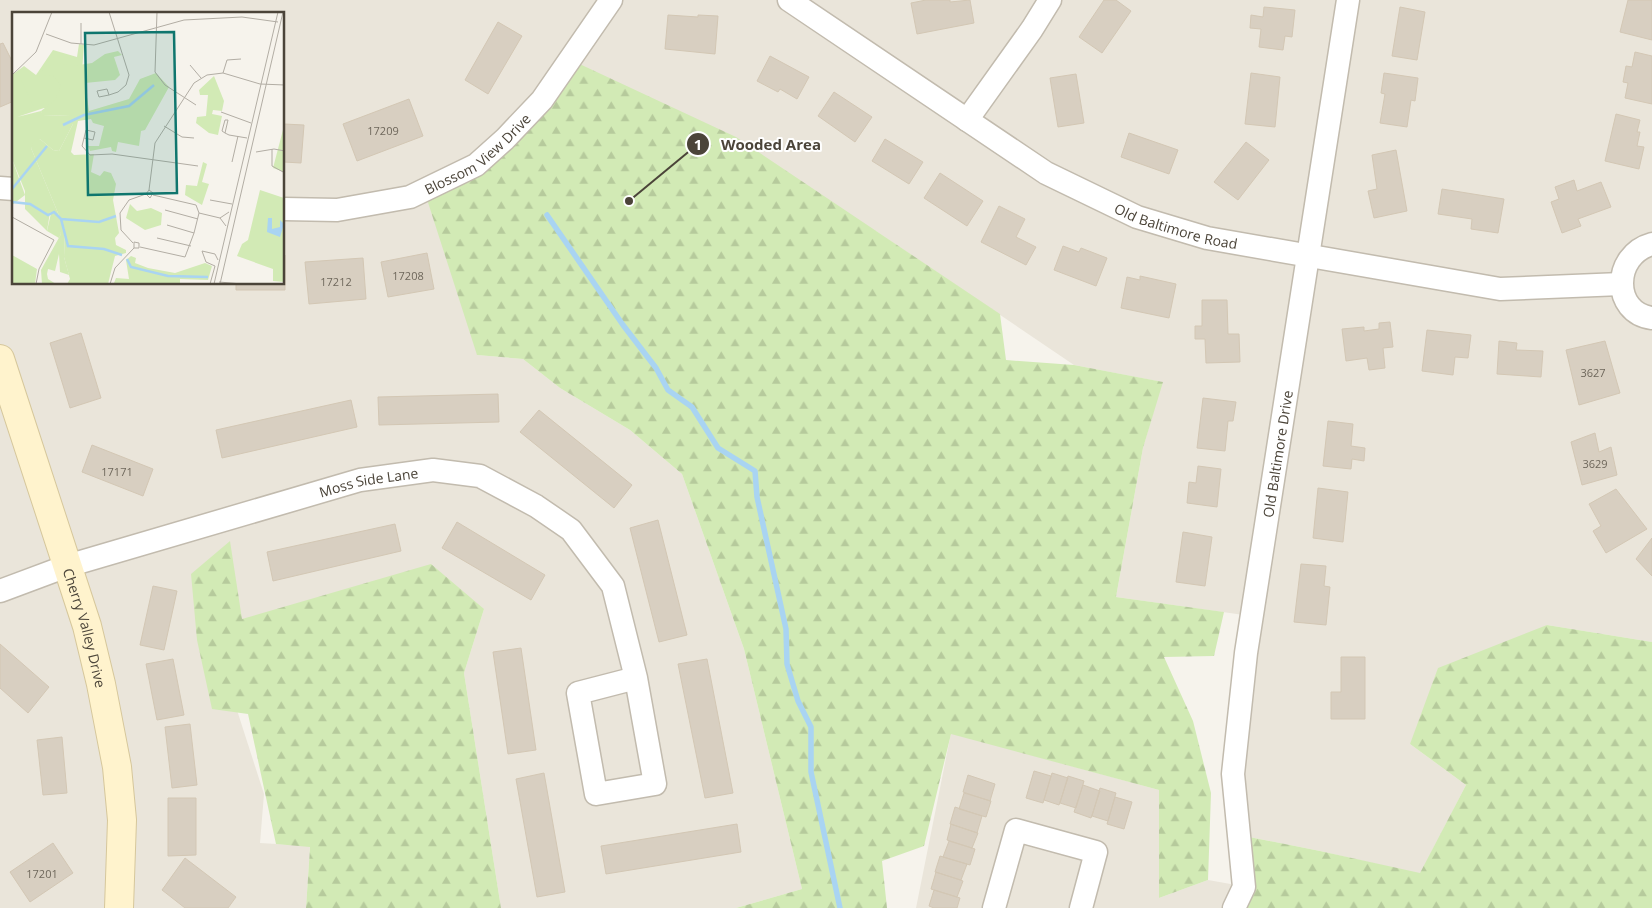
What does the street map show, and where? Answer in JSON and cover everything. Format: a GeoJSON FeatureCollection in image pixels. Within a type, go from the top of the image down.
{"type":"FeatureCollection","features":[{"type":"Feature","properties":{"kind":"street","name":"Blossom View Drive"},"geometry":{"type":"LineString","coordinates":[[285,209],[337,210],[410,197],[476,165],[506,139],[542,100],[611,0]]}},
{"type":"Feature","properties":{"kind":"street","name":"Old Baltimore Road"},"geometry":{"type":"LineString","coordinates":[[789,0],[1046,173],[1137,217],[1207,238],[1500,289],[1621,284]]}},
{"type":"Feature","properties":{"kind":"street"},"geometry":{"type":"LineString","coordinates":[[966,120],[1032,29],[1050,0]]}},
{"type":"Feature","properties":{"kind":"street","name":"Old Baltimore Drive"},"geometry":{"type":"LineString","coordinates":[[1234,908],[1244,887],[1233,774],[1246,653],[1348,0]]}},
{"type":"Feature","properties":{"kind":"street"},"geometry":{"type":"LineString","coordinates":[[1652,244],[1635,252],[1624,267],[1621,284],[1624,297],[1633,309],[1652,318]]}},
{"type":"Feature","properties":{"kind":"street","name":"Cherry Valley Drive"},"geometry":{"type":"LineString","coordinates":[[0,359],[67,566],[102,684],[117,767],[122,820],[119,908]]}},
{"type":"Feature","properties":{"kind":"street","name":"Moss Side Lane"},"geometry":{"type":"LineString","coordinates":[[0,591],[67,566],[360,480],[433,470],[480,476],[536,506],[571,530],[613,586],[636,678],[655,784],[596,794],[578,693],[636,678]]}},
{"type":"Feature","properties":{"kind":"street"},"geometry":{"type":"LineString","coordinates":[[994,908],[1016,830],[1096,852],[1081,908]]}},
{"type":"Feature","properties":{"kind":"shaded area"},"geometry":{"type":"Polygon","coordinates":[[[0,0],[1652,0],[1652,642],[1547,625],[1410,744],[1466,785],[1420,874],[1239,835],[1251,616],[1116,597],[1143,448],[1162,382],[1074,365],[876,231],[477,355],[523,359],[560,388],[630,430],[682,474],[744,649],[802,889],[736,908],[501,908],[464,673],[484,609],[216,645],[264,794],[260,843],[310,846],[306,908],[0,908],[0,0]]]}},
{"type":"Feature","properties":{"kind":"shaded area"},"geometry":{"type":"Polygon","coordinates":[[[951,733],[1159,790],[1159,898],[1208,880],[1253,888],[1252,908],[916,908],[951,733]]]}},
{"type":"Feature","properties":{"kind":"green space"},"geometry":{"type":"Polygon","coordinates":[[[571,60],[736,137],[1000,314],[1006,360],[1074,365],[1163,382],[1143,448],[1116,597],[1224,612],[1214,656],[1164,657],[1193,721],[1211,793],[1208,880],[1159,898],[1159,790],[951,734],[924,846],[882,861],[887,908],[736,908],[802,889],[744,649],[682,474],[630,430],[560,388],[523,359],[477,355],[424,190],[476,165],[571,60]]]}},
{"type":"Feature","properties":{"kind":"green space"},"geometry":{"type":"Polygon","coordinates":[[[230,541],[242,619],[431,564],[484,609],[464,673],[501,908],[306,908],[310,847],[276,844],[248,714],[212,709],[197,640],[191,574],[230,541]]]}},
{"type":"Feature","properties":{"kind":"green space"},"geometry":{"type":"Polygon","coordinates":[[[1547,625],[1652,642],[1652,908],[1247,908],[1253,888],[1239,835],[1420,873],[1466,785],[1410,744],[1438,668],[1547,625]]]}},
{"type":"Feature","properties":{"kind":"building"},"geometry":{"type":"Polygon","coordinates":[[[926,0],[950,0],[950,2],[970,0],[974,23],[917,34],[911,3],[926,0]]]}},
{"type":"Feature","properties":{"kind":"building"},"geometry":{"type":"Polygon","coordinates":[[[1104,0],[1116,0],[1131,11],[1102,53],[1079,37],[1104,0]]]}},
{"type":"Feature","properties":{"kind":"building"},"geometry":{"type":"Polygon","coordinates":[[[1628,0],[1652,0],[1652,40],[1620,32],[1628,0]]]}},
{"type":"Feature","properties":{"kind":"building"},"geometry":{"type":"Polygon","coordinates":[[[1264,7],[1295,10],[1292,37],[1285,36],[1283,50],[1259,47],[1261,29],[1250,28],[1251,15],[1263,17],[1264,7]]]}},
{"type":"Feature","properties":{"kind":"building"},"geometry":{"type":"Polygon","coordinates":[[[1400,7],[1425,12],[1417,60],[1392,56],[1400,7]]]}},
{"type":"Feature","properties":{"kind":"building"},"geometry":{"type":"Polygon","coordinates":[[[668,15],[718,16],[715,54],[665,49],[668,15]]]}},
{"type":"Feature","properties":{"kind":"building"},"geometry":{"type":"Polygon","coordinates":[[[498,22],[522,36],[488,94],[465,80],[498,22]]]}},
{"type":"Feature","properties":{"kind":"building"},"geometry":{"type":"Polygon","coordinates":[[[3,43],[12,61],[12,102],[0,107],[0,44],[3,43]]]}},
{"type":"Feature","properties":{"kind":"building"},"geometry":{"type":"Polygon","coordinates":[[[1635,52],[1652,56],[1652,104],[1625,98],[1628,83],[1623,82],[1626,66],[1632,67],[1635,52]]]}},
{"type":"Feature","properties":{"kind":"building"},"geometry":{"type":"Polygon","coordinates":[[[770,56],[809,77],[797,99],[780,89],[778,92],[757,81],[770,56]]]}},
{"type":"Feature","properties":{"kind":"building"},"geometry":{"type":"Polygon","coordinates":[[[1251,73],[1280,77],[1275,127],[1245,124],[1251,73]]]}},
{"type":"Feature","properties":{"kind":"building"},"geometry":{"type":"Polygon","coordinates":[[[1384,73],[1418,78],[1415,101],[1411,100],[1407,127],[1380,123],[1385,94],[1381,93],[1384,73]]]}},
{"type":"Feature","properties":{"kind":"building"},"geometry":{"type":"Polygon","coordinates":[[[1076,74],[1084,123],[1058,127],[1050,78],[1076,74]]]}},
{"type":"Feature","properties":{"kind":"building"},"geometry":{"type":"Polygon","coordinates":[[[834,92],[872,117],[855,142],[818,116],[834,92]]]}},
{"type":"Feature","properties":{"kind":"building"},"geometry":{"type":"Polygon","coordinates":[[[409,99],[423,136],[357,161],[343,124],[409,99]]]}},
{"type":"Feature","properties":{"kind":"building"},"geometry":{"type":"Polygon","coordinates":[[[1616,114],[1640,120],[1637,132],[1640,132],[1637,146],[1644,147],[1639,169],[1605,161],[1616,114]]]}},
{"type":"Feature","properties":{"kind":"building"},"geometry":{"type":"Polygon","coordinates":[[[285,124],[304,125],[301,163],[285,162],[285,124]]]}},
{"type":"Feature","properties":{"kind":"building"},"geometry":{"type":"Polygon","coordinates":[[[1129,133],[1178,150],[1169,174],[1121,157],[1129,133]]]}},
{"type":"Feature","properties":{"kind":"building"},"geometry":{"type":"Polygon","coordinates":[[[885,139],[923,162],[909,184],[872,161],[885,139]]]}},
{"type":"Feature","properties":{"kind":"building"},"geometry":{"type":"Polygon","coordinates":[[[1246,142],[1269,160],[1238,200],[1214,182],[1246,142]]]}},
{"type":"Feature","properties":{"kind":"building"},"geometry":{"type":"Polygon","coordinates":[[[1396,150],[1407,211],[1374,218],[1368,191],[1377,189],[1372,155],[1396,150]]]}},
{"type":"Feature","properties":{"kind":"building"},"geometry":{"type":"Polygon","coordinates":[[[940,173],[983,201],[967,226],[924,198],[940,173]]]}},
{"type":"Feature","properties":{"kind":"building"},"geometry":{"type":"Polygon","coordinates":[[[1574,180],[1577,191],[1601,182],[1611,207],[1578,219],[1581,226],[1562,233],[1551,202],[1559,199],[1555,187],[1574,180]]]}},
{"type":"Feature","properties":{"kind":"building"},"geometry":{"type":"Polygon","coordinates":[[[1442,189],[1504,199],[1498,233],[1471,229],[1472,219],[1438,214],[1442,189]]]}},
{"type":"Feature","properties":{"kind":"building"},"geometry":{"type":"Polygon","coordinates":[[[999,206],[1025,219],[1016,237],[1036,247],[1026,265],[981,242],[999,206]]]}},
{"type":"Feature","properties":{"kind":"building"},"geometry":{"type":"Polygon","coordinates":[[[1063,246],[1079,252],[1081,248],[1107,258],[1096,286],[1054,270],[1063,246]]]}},
{"type":"Feature","properties":{"kind":"building"},"geometry":{"type":"Polygon","coordinates":[[[427,253],[434,289],[388,297],[381,262],[427,253]]]}},
{"type":"Feature","properties":{"kind":"building"},"geometry":{"type":"Polygon","coordinates":[[[363,258],[366,299],[309,304],[305,262],[363,258]]]}},
{"type":"Feature","properties":{"kind":"building"},"geometry":{"type":"Polygon","coordinates":[[[1140,276],[1176,284],[1169,318],[1121,308],[1127,277],[1140,280],[1140,276]]]}},
{"type":"Feature","properties":{"kind":"building"},"geometry":{"type":"Polygon","coordinates":[[[236,285],[285,285],[285,290],[236,290],[236,285]]]}},
{"type":"Feature","properties":{"kind":"building"},"geometry":{"type":"Polygon","coordinates":[[[1202,300],[1227,300],[1228,334],[1239,334],[1240,362],[1206,363],[1205,339],[1195,339],[1195,326],[1202,326],[1202,300]]]}},
{"type":"Feature","properties":{"kind":"building"},"geometry":{"type":"Polygon","coordinates":[[[1390,322],[1393,347],[1383,348],[1385,368],[1369,370],[1367,358],[1346,361],[1342,329],[1364,327],[1364,331],[1379,329],[1379,323],[1390,322]]]}},
{"type":"Feature","properties":{"kind":"building"},"geometry":{"type":"Polygon","coordinates":[[[1427,330],[1471,335],[1468,358],[1455,357],[1453,375],[1422,371],[1427,330]]]}},
{"type":"Feature","properties":{"kind":"building"},"geometry":{"type":"Polygon","coordinates":[[[81,333],[101,398],[70,408],[50,343],[81,333]]]}},
{"type":"Feature","properties":{"kind":"building"},"geometry":{"type":"Polygon","coordinates":[[[1499,341],[1517,343],[1516,350],[1543,351],[1541,377],[1497,374],[1499,341]]]}},
{"type":"Feature","properties":{"kind":"building"},"geometry":{"type":"Polygon","coordinates":[[[1605,341],[1620,393],[1579,405],[1566,350],[1605,341]]]}},
{"type":"Feature","properties":{"kind":"building"},"geometry":{"type":"Polygon","coordinates":[[[498,394],[499,422],[379,425],[378,397],[498,394]]]}},
{"type":"Feature","properties":{"kind":"building"},"geometry":{"type":"Polygon","coordinates":[[[1203,398],[1236,402],[1233,421],[1228,421],[1225,451],[1197,448],[1203,398]]]}},
{"type":"Feature","properties":{"kind":"building"},"geometry":{"type":"Polygon","coordinates":[[[351,400],[357,427],[222,458],[216,430],[351,400]]]}},
{"type":"Feature","properties":{"kind":"building"},"geometry":{"type":"Polygon","coordinates":[[[539,410],[632,485],[614,508],[520,432],[539,410]]]}},
{"type":"Feature","properties":{"kind":"building"},"geometry":{"type":"Polygon","coordinates":[[[1328,421],[1353,424],[1351,446],[1365,448],[1364,461],[1352,459],[1351,469],[1323,466],[1328,421]]]}},
{"type":"Feature","properties":{"kind":"building"},"geometry":{"type":"Polygon","coordinates":[[[1595,433],[1599,452],[1611,447],[1617,475],[1582,485],[1571,442],[1595,433]]]}},
{"type":"Feature","properties":{"kind":"building"},"geometry":{"type":"Polygon","coordinates":[[[92,445],[153,469],[143,496],[82,472],[92,445]]]}},
{"type":"Feature","properties":{"kind":"building"},"geometry":{"type":"Polygon","coordinates":[[[1198,466],[1221,469],[1217,507],[1187,503],[1189,482],[1196,483],[1198,466]]]}},
{"type":"Feature","properties":{"kind":"building"},"geometry":{"type":"Polygon","coordinates":[[[1318,488],[1348,492],[1343,542],[1313,538],[1318,488]]]}},
{"type":"Feature","properties":{"kind":"building"},"geometry":{"type":"Polygon","coordinates":[[[1616,489],[1647,529],[1606,553],[1593,531],[1601,526],[1589,504],[1616,489]]]}},
{"type":"Feature","properties":{"kind":"building"},"geometry":{"type":"Polygon","coordinates":[[[658,520],[687,635],[659,642],[630,528],[658,520]]]}},
{"type":"Feature","properties":{"kind":"building"},"geometry":{"type":"Polygon","coordinates":[[[457,522],[545,575],[531,600],[442,548],[457,522]]]}},
{"type":"Feature","properties":{"kind":"building"},"geometry":{"type":"Polygon","coordinates":[[[395,524],[401,551],[273,581],[267,552],[395,524]]]}},
{"type":"Feature","properties":{"kind":"building"},"geometry":{"type":"Polygon","coordinates":[[[1183,532],[1212,537],[1205,586],[1176,582],[1183,532]]]}},
{"type":"Feature","properties":{"kind":"building"},"geometry":{"type":"Polygon","coordinates":[[[1652,538],[1652,576],[1636,559],[1652,538]]]}},
{"type":"Feature","properties":{"kind":"building"},"geometry":{"type":"Polygon","coordinates":[[[1301,564],[1326,566],[1324,586],[1330,587],[1326,625],[1294,622],[1301,564]]]}},
{"type":"Feature","properties":{"kind":"building"},"geometry":{"type":"Polygon","coordinates":[[[153,586],[177,591],[164,650],[140,645],[153,586]]]}},
{"type":"Feature","properties":{"kind":"building"},"geometry":{"type":"Polygon","coordinates":[[[0,644],[49,687],[28,713],[0,688],[0,644]]]}},
{"type":"Feature","properties":{"kind":"building"},"geometry":{"type":"Polygon","coordinates":[[[521,648],[536,750],[508,754],[493,652],[521,648]]]}},
{"type":"Feature","properties":{"kind":"building"},"geometry":{"type":"Polygon","coordinates":[[[1341,657],[1365,657],[1365,719],[1331,719],[1331,692],[1341,692],[1341,657]]]}},
{"type":"Feature","properties":{"kind":"building"},"geometry":{"type":"Polygon","coordinates":[[[173,659],[184,715],[157,720],[146,664],[173,659]]]}},
{"type":"Feature","properties":{"kind":"building"},"geometry":{"type":"Polygon","coordinates":[[[707,659],[733,793],[705,798],[678,664],[707,659]]]}},
{"type":"Feature","properties":{"kind":"building"},"geometry":{"type":"Polygon","coordinates":[[[190,724],[197,785],[172,788],[165,727],[190,724]]]}},
{"type":"Feature","properties":{"kind":"building"},"geometry":{"type":"Polygon","coordinates":[[[62,737],[67,793],[43,795],[37,740],[62,737]]]}},
{"type":"Feature","properties":{"kind":"building"},"geometry":{"type":"Polygon","coordinates":[[[1034,771],[1051,776],[1043,803],[1026,798],[1034,771]]]}},
{"type":"Feature","properties":{"kind":"building"},"geometry":{"type":"Polygon","coordinates":[[[544,773],[565,892],[537,897],[516,779],[544,773]]]}},
{"type":"Feature","properties":{"kind":"building"},"geometry":{"type":"Polygon","coordinates":[[[1052,773],[1068,778],[1059,805],[1044,800],[1052,773]]]}},
{"type":"Feature","properties":{"kind":"building"},"geometry":{"type":"Polygon","coordinates":[[[968,775],[995,784],[990,801],[963,792],[968,775]]]}},
{"type":"Feature","properties":{"kind":"building"},"geometry":{"type":"Polygon","coordinates":[[[1068,776],[1084,781],[1076,808],[1060,803],[1068,776]]]}},
{"type":"Feature","properties":{"kind":"building"},"geometry":{"type":"Polygon","coordinates":[[[1083,785],[1100,791],[1091,818],[1074,812],[1083,785]]]}},
{"type":"Feature","properties":{"kind":"building"},"geometry":{"type":"Polygon","coordinates":[[[1100,788],[1116,793],[1108,821],[1092,816],[1100,788]]]}},
{"type":"Feature","properties":{"kind":"building"},"geometry":{"type":"Polygon","coordinates":[[[964,793],[991,801],[986,817],[959,809],[964,793]]]}},
{"type":"Feature","properties":{"kind":"building"},"geometry":{"type":"Polygon","coordinates":[[[1115,797],[1132,802],[1124,829],[1107,824],[1115,797]]]}},
{"type":"Feature","properties":{"kind":"building"},"geometry":{"type":"Polygon","coordinates":[[[168,798],[196,798],[196,855],[168,856],[168,798]]]}},
{"type":"Feature","properties":{"kind":"building"},"geometry":{"type":"Polygon","coordinates":[[[955,807],[982,816],[977,833],[950,824],[955,807]]]}},
{"type":"Feature","properties":{"kind":"building"},"geometry":{"type":"Polygon","coordinates":[[[737,824],[741,852],[606,874],[601,846],[737,824]]]}},
{"type":"Feature","properties":{"kind":"building"},"geometry":{"type":"Polygon","coordinates":[[[951,824],[978,833],[972,848],[947,840],[951,824]]]}},
{"type":"Feature","properties":{"kind":"building"},"geometry":{"type":"Polygon","coordinates":[[[949,841],[975,849],[970,865],[943,857],[949,841]]]}},
{"type":"Feature","properties":{"kind":"building"},"geometry":{"type":"Polygon","coordinates":[[[53,843],[73,873],[30,902],[10,872],[53,843]]]}},
{"type":"Feature","properties":{"kind":"building"},"geometry":{"type":"Polygon","coordinates":[[[940,856],[967,864],[961,880],[935,872],[940,856]]]}},
{"type":"Feature","properties":{"kind":"building"},"geometry":{"type":"Polygon","coordinates":[[[185,858],[236,897],[228,908],[185,908],[162,890],[185,858]]]}},
{"type":"Feature","properties":{"kind":"building"},"geometry":{"type":"Polygon","coordinates":[[[936,872],[963,881],[957,897],[931,889],[936,872]]]}},
{"type":"Feature","properties":{"kind":"building"},"geometry":{"type":"Polygon","coordinates":[[[934,890],[960,898],[957,908],[934,908],[929,906],[934,890]]]}},
{"type":"Feature","properties":{"kind":"waterway"},"geometry":{"type":"LineString","coordinates":[[547,215],[623,325],[656,368],[668,390],[692,407],[718,448],[755,471],[757,497],[786,629],[787,664],[798,701],[811,727],[811,772],[840,908]]}},
{"type":"Feature","properties":{"kind":"place","name":"Wooded Area"},"geometry":{"type":"Point","coordinates":[629,201]}}]}
